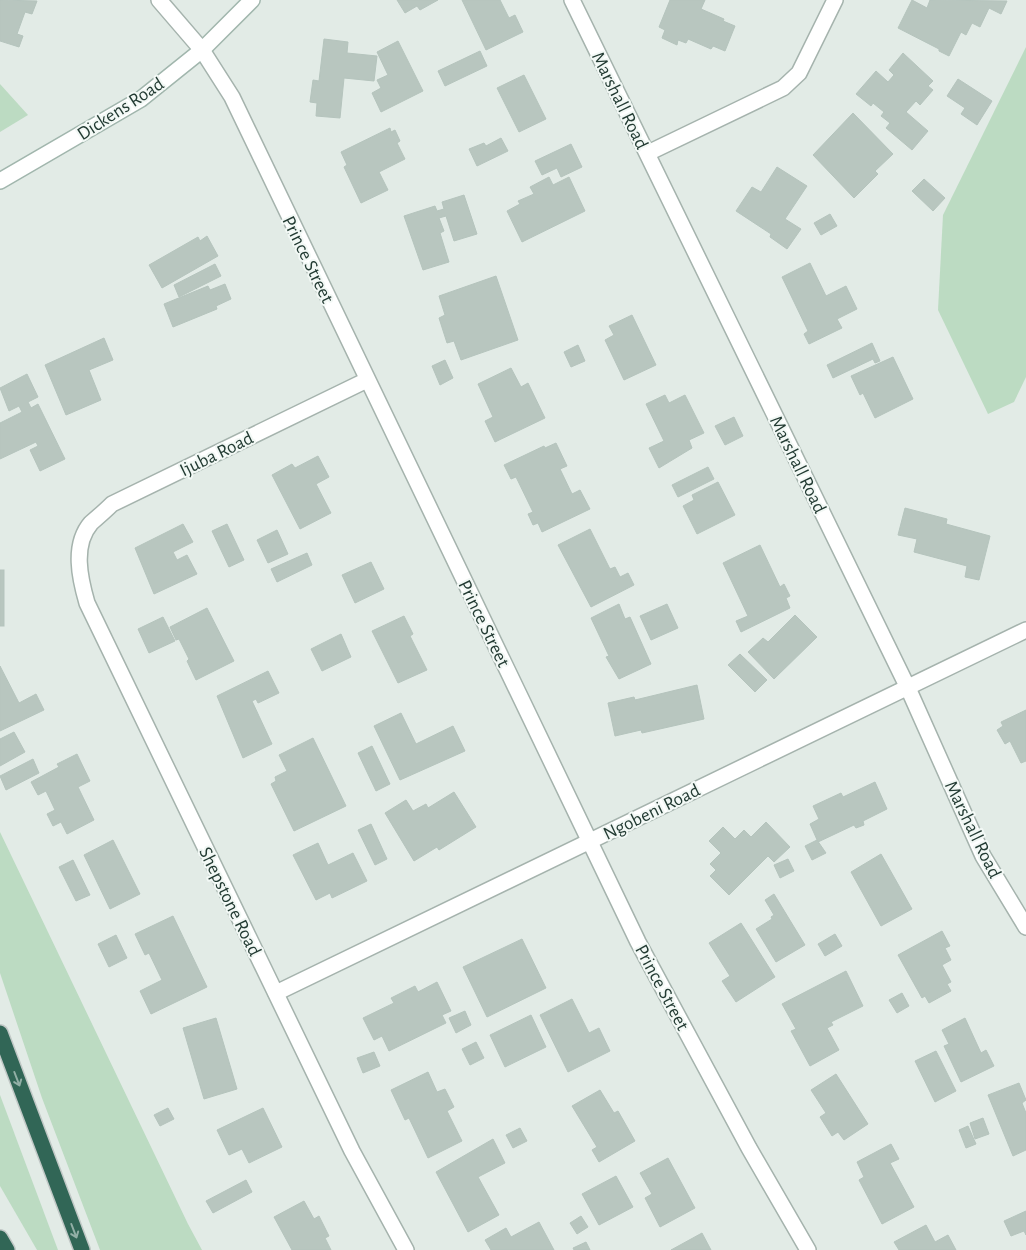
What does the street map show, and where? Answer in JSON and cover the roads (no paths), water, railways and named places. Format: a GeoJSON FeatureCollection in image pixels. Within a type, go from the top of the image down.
{"type":"FeatureCollection","features":[{"type":"Feature","properties":{"kind":"highway"},"geometry":{"type":"LineString","coordinates":[[0,1033],[82,1250]]}},
{"type":"Feature","properties":{"kind":"highway"},"geometry":{"type":"LineString","coordinates":[[0,1238],[7,1250]]}},
{"type":"Feature","properties":{"kind":"street","name":"Prince Street"},"geometry":{"type":"LineString","coordinates":[[159,0],[202,50],[232,97],[638,942],[749,1148],[808,1250]]}},
{"type":"Feature","properties":{"kind":"street","name":"Dickens Road"},"geometry":{"type":"LineString","coordinates":[[0,181],[141,98],[202,50],[252,0]]}},
{"type":"Feature","properties":{"kind":"street","name":"Marshall Road"},"geometry":{"type":"LineString","coordinates":[[572,0],[908,688],[983,856],[1026,927]]}},
{"type":"Feature","properties":{"kind":"street"},"geometry":{"type":"LineString","coordinates":[[648,153],[783,88],[799,73],[835,0]]}},
{"type":"Feature","properties":{"kind":"street","name":"Ijuba Road"},"geometry":{"type":"LineString","coordinates":[[81,544],[90,525],[112,504],[367,380]]}},
{"type":"Feature","properties":{"kind":"street","name":"Shepstone Road"},"geometry":{"type":"LineString","coordinates":[[81,544],[79,573],[87,604],[352,1151],[406,1250]]}},
{"type":"Feature","properties":{"kind":"street","name":"Ngobeni Road"},"geometry":{"type":"LineString","coordinates":[[276,993],[1026,630]]}}]}
